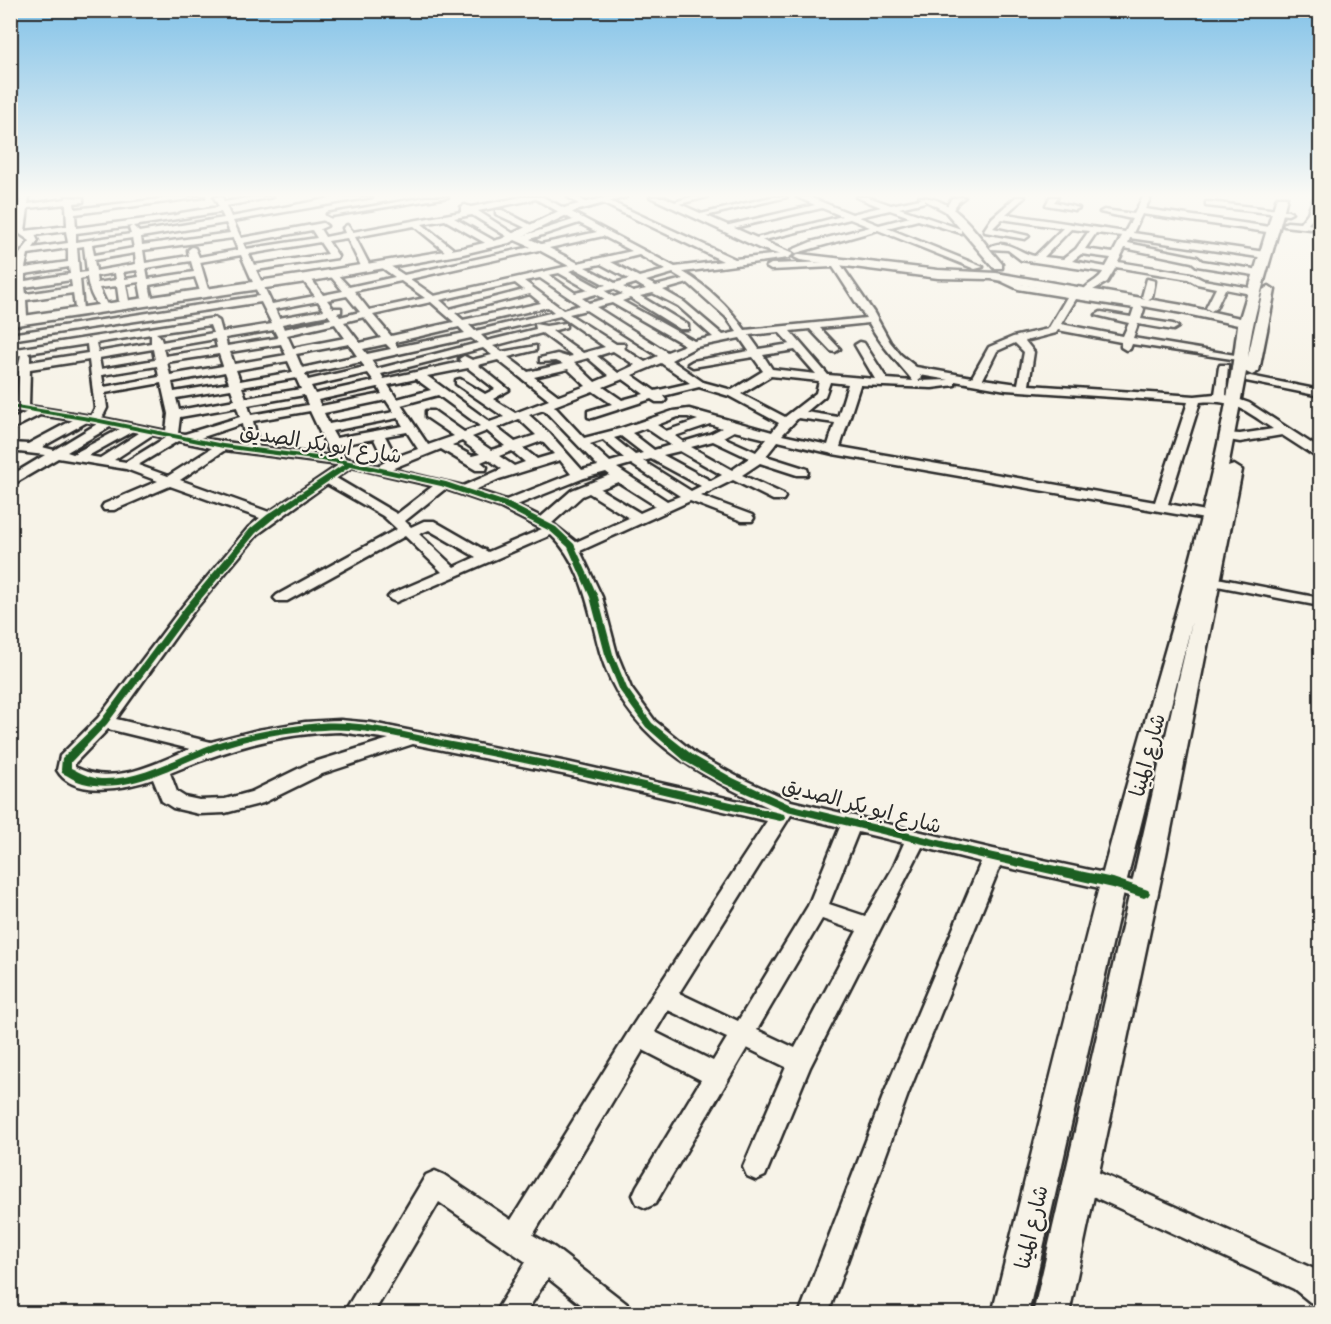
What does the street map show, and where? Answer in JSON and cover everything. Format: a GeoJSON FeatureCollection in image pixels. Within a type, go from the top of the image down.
{"type":"FeatureCollection","features":[{"type":"Feature","properties":{"kind":"main road"},"geometry":{"type":"LineString","coordinates":[[259,283],[306,278],[328,272],[347,259]]}},
{"type":"Feature","properties":{"kind":"main road"},"geometry":{"type":"LineString","coordinates":[[17,319],[419,259]]}},
{"type":"Feature","properties":{"kind":"main road"},"geometry":{"type":"LineString","coordinates":[[817,259],[835,263],[938,274],[989,272]]}},
{"type":"Feature","properties":{"kind":"main road"},"geometry":{"type":"LineString","coordinates":[[839,259],[930,269],[989,272],[1083,292],[1108,280],[1217,259]]}},
{"type":"Feature","properties":{"kind":"main road"},"geometry":{"type":"LineString","coordinates":[[977,259],[989,272]]}},
{"type":"Feature","properties":{"kind":"main road"},"geometry":{"type":"LineString","coordinates":[[981,259],[989,272]]}},
{"type":"Feature","properties":{"kind":"main road"},"geometry":{"type":"LineString","coordinates":[[1108,280],[1147,297],[1211,308],[1258,259]]}},
{"type":"Feature","properties":{"kind":"main road","name":"شارع المينا"},"geometry":{"type":"LineString","coordinates":[[1051,1314],[1212,581],[1218,517],[1233,437],[1233,401],[1238,369],[1265,259]]}},
{"type":"Feature","properties":{"kind":"main road","name":"شارع المينا"},"geometry":{"type":"LineString","coordinates":[[1238,369],[1262,316],[1266,259]]}},
{"type":"Feature","properties":{"kind":"main road"},"geometry":{"type":"LineString","coordinates":[[84,309],[124,301],[146,300]]}},
{"type":"Feature","properties":{"kind":"main road","name":"شارع المينا"},"geometry":{"type":"LineString","coordinates":[[1010,1314],[1113,883],[1218,517]]}},
{"type":"Feature","properties":{"kind":"street"},"geometry":{"type":"LineString","coordinates":[[10,482],[58,453],[96,420],[101,411],[90,325],[76,282],[72,259]]}},
{"type":"Feature","properties":{"kind":"street"},"geometry":{"type":"LineString","coordinates":[[90,259],[102,305]]}},
{"type":"Feature","properties":{"kind":"street"},"geometry":{"type":"LineString","coordinates":[[112,259],[124,301]]}},
{"type":"Feature","properties":{"kind":"street"},"geometry":{"type":"LineString","coordinates":[[139,259],[146,300],[178,436]]}},
{"type":"Feature","properties":{"kind":"street"},"geometry":{"type":"LineString","coordinates":[[92,272],[162,259]]}},
{"type":"Feature","properties":{"kind":"street"},"geometry":{"type":"LineString","coordinates":[[20,298],[76,282],[92,272],[162,259]]}},
{"type":"Feature","properties":{"kind":"street"},"geometry":{"type":"LineString","coordinates":[[195,259],[247,419],[253,450]]}},
{"type":"Feature","properties":{"kind":"street"},"geometry":{"type":"LineString","coordinates":[[247,259],[324,429],[345,462],[327,479],[253,531],[195,600],[104,722],[66,761],[66,771],[91,781],[129,779],[160,771],[212,748],[291,730],[324,726],[372,728],[411,738],[783,812],[639,1036],[515,1239]]}},
{"type":"Feature","properties":{"kind":"street"},"geometry":{"type":"LineString","coordinates":[[251,268],[328,259]]}},
{"type":"Feature","properties":{"kind":"street"},"geometry":{"type":"LineString","coordinates":[[431,259],[461,277]]}},
{"type":"Feature","properties":{"kind":"street"},"geometry":{"type":"LineString","coordinates":[[455,259],[474,274]]}},
{"type":"Feature","properties":{"kind":"street"},"geometry":{"type":"LineString","coordinates":[[447,269],[496,259]]}},
{"type":"Feature","properties":{"kind":"street"},"geometry":{"type":"LineString","coordinates":[[524,259],[588,308],[665,358],[699,384],[730,393],[791,418],[843,421]]}},
{"type":"Feature","properties":{"kind":"street"},"geometry":{"type":"LineString","coordinates":[[562,259],[633,296],[684,327]]}},
{"type":"Feature","properties":{"kind":"street"},"geometry":{"type":"LineString","coordinates":[[10,369],[219,336],[322,302],[382,287],[410,283],[493,286],[524,283],[612,259]]}},
{"type":"Feature","properties":{"kind":"street"},"geometry":{"type":"LineString","coordinates":[[719,259],[731,265],[835,263],[873,320],[885,343],[913,370],[919,384]]}},
{"type":"Feature","properties":{"kind":"street"},"geometry":{"type":"LineString","coordinates":[[573,297],[678,272],[768,259]]}},
{"type":"Feature","properties":{"kind":"street"},"geometry":{"type":"LineString","coordinates":[[955,259],[989,272]]}},
{"type":"Feature","properties":{"kind":"street"},"geometry":{"type":"LineString","coordinates":[[956,259],[989,272]]}},
{"type":"Feature","properties":{"kind":"street"},"geometry":{"type":"LineString","coordinates":[[1108,280],[1065,262],[1042,259],[1042,265],[1108,280],[1191,277],[1197,282],[1221,287]]}},
{"type":"Feature","properties":{"kind":"street"},"geometry":{"type":"LineString","coordinates":[[1065,262],[1069,259]]}},
{"type":"Feature","properties":{"kind":"street"},"geometry":{"type":"LineString","coordinates":[[1087,259],[1139,309],[1126,343]]}},
{"type":"Feature","properties":{"kind":"street"},"geometry":{"type":"LineString","coordinates":[[1089,334],[1101,315],[1108,280],[1115,259]]}},
{"type":"Feature","properties":{"kind":"street"},"geometry":{"type":"LineString","coordinates":[[1188,259],[1197,260],[1197,263],[1218,259]]}},
{"type":"Feature","properties":{"kind":"street"},"geometry":{"type":"LineString","coordinates":[[1211,308],[1221,287],[1255,259]]}},
{"type":"Feature","properties":{"kind":"street"},"geometry":{"type":"LineString","coordinates":[[313,260],[353,296],[398,351]]}},
{"type":"Feature","properties":{"kind":"street"},"geometry":{"type":"LineString","coordinates":[[413,260],[445,283]]}},
{"type":"Feature","properties":{"kind":"street"},"geometry":{"type":"LineString","coordinates":[[549,277],[576,279],[654,260],[678,272],[722,306],[769,372]]}},
{"type":"Feature","properties":{"kind":"street"},"geometry":{"type":"LineString","coordinates":[[603,261],[664,294],[720,338]]}},
{"type":"Feature","properties":{"kind":"street"},"geometry":{"type":"LineString","coordinates":[[140,263],[199,274]]}},
{"type":"Feature","properties":{"kind":"street"},"geometry":{"type":"LineString","coordinates":[[476,263],[493,286],[517,311],[547,332],[576,359],[622,385],[654,395],[676,414]]}},
{"type":"Feature","properties":{"kind":"street"},"geometry":{"type":"LineString","coordinates":[[10,426],[24,409],[27,335],[17,319],[20,285],[15,272],[73,264]]}},
{"type":"Feature","properties":{"kind":"street"},"geometry":{"type":"LineString","coordinates":[[384,265],[446,309],[521,373],[552,403],[581,442],[613,472],[637,491],[667,507]]}},
{"type":"Feature","properties":{"kind":"street"},"geometry":{"type":"LineString","coordinates":[[10,337],[210,306],[274,318],[337,322],[433,299],[445,283],[447,269]]}},
{"type":"Feature","properties":{"kind":"street"},"geometry":{"type":"LineString","coordinates":[[562,271],[644,317],[688,348],[693,364],[730,393]]}},
{"type":"Feature","properties":{"kind":"street"},"geometry":{"type":"LineString","coordinates":[[306,278],[365,359],[425,450]]}},
{"type":"Feature","properties":{"kind":"street"},"geometry":{"type":"LineString","coordinates":[[1147,297],[1150,280]]}},
{"type":"Feature","properties":{"kind":"street"},"geometry":{"type":"LineString","coordinates":[[20,285],[76,282]]}},
{"type":"Feature","properties":{"kind":"street"},"geometry":{"type":"LineString","coordinates":[[410,283],[445,283]]}},
{"type":"Feature","properties":{"kind":"street"},"geometry":{"type":"LineString","coordinates":[[96,373],[223,350],[274,318],[322,302],[353,296],[401,296],[421,312],[506,300],[524,283]]}},
{"type":"Feature","properties":{"kind":"street"},"geometry":{"type":"LineString","coordinates":[[524,283],[577,324],[644,366]]}},
{"type":"Feature","properties":{"kind":"street"},"geometry":{"type":"LineString","coordinates":[[128,466],[178,436],[247,419],[307,391],[365,359],[633,296],[664,294],[694,283]]}},
{"type":"Feature","properties":{"kind":"street"},"geometry":{"type":"LineString","coordinates":[[975,383],[993,349],[1017,339],[1049,332],[1083,292]]}},
{"type":"Feature","properties":{"kind":"street"},"geometry":{"type":"LineString","coordinates":[[634,312],[650,307],[664,294]]}},
{"type":"Feature","properties":{"kind":"street"},"geometry":{"type":"LineString","coordinates":[[99,391],[229,368],[291,354],[387,340],[550,304]]}},
{"type":"Feature","properties":{"kind":"street"},"geometry":{"type":"LineString","coordinates":[[614,324],[661,313]]}},
{"type":"Feature","properties":{"kind":"street"},"geometry":{"type":"LineString","coordinates":[[1101,315],[1173,327]]}},
{"type":"Feature","properties":{"kind":"street"},"geometry":{"type":"LineString","coordinates":[[620,404],[622,385],[644,366],[688,348],[720,338],[873,320]]}},
{"type":"Feature","properties":{"kind":"street"},"geometry":{"type":"LineString","coordinates":[[10,353],[214,321]]}},
{"type":"Feature","properties":{"kind":"street"},"geometry":{"type":"LineString","coordinates":[[174,414],[307,391],[380,383],[470,364],[497,354],[518,337],[577,324]]}},
{"type":"Feature","properties":{"kind":"street"},"geometry":{"type":"LineString","coordinates":[[693,364],[755,353],[835,349],[812,326]]}},
{"type":"Feature","properties":{"kind":"street"},"geometry":{"type":"LineString","coordinates":[[1053,326],[1238,369],[1320,393]]}},
{"type":"Feature","properties":{"kind":"street"},"geometry":{"type":"LineString","coordinates":[[506,327],[538,354]]}},
{"type":"Feature","properties":{"kind":"street"},"geometry":{"type":"LineString","coordinates":[[573,549],[733,475],[758,458],[791,418],[821,394],[824,377],[802,349],[782,329]]}},
{"type":"Feature","properties":{"kind":"street"},"geometry":{"type":"LineString","coordinates":[[428,330],[503,391],[485,398]]}},
{"type":"Feature","properties":{"kind":"street"},"geometry":{"type":"LineString","coordinates":[[716,359],[708,349],[744,336]]}},
{"type":"Feature","properties":{"kind":"street"},"geometry":{"type":"LineString","coordinates":[[1017,339],[1029,352],[1023,387]]}},
{"type":"Feature","properties":{"kind":"street"},"geometry":{"type":"LineString","coordinates":[[521,373],[639,341]]}},
{"type":"Feature","properties":{"kind":"street"},"geometry":{"type":"LineString","coordinates":[[1126,343],[1238,369]]}},
{"type":"Feature","properties":{"kind":"street"},"geometry":{"type":"LineString","coordinates":[[860,345],[878,369],[884,382]]}},
{"type":"Feature","properties":{"kind":"street"},"geometry":{"type":"LineString","coordinates":[[307,391],[373,371],[470,364],[497,354],[538,354],[576,359]]}},
{"type":"Feature","properties":{"kind":"street"},"geometry":{"type":"LineString","coordinates":[[521,373],[538,354]]}},
{"type":"Feature","properties":{"kind":"street"},"geometry":{"type":"LineString","coordinates":[[576,359],[594,387],[620,404]]}},
{"type":"Feature","properties":{"kind":"street"},"geometry":{"type":"LineString","coordinates":[[170,396],[235,385],[391,399],[439,390],[460,382],[470,364]]}},
{"type":"Feature","properties":{"kind":"street"},"geometry":{"type":"LineString","coordinates":[[824,377],[878,369]]}},
{"type":"Feature","properties":{"kind":"street"},"geometry":{"type":"LineString","coordinates":[[913,370],[975,383],[1233,401],[1320,454]]}},
{"type":"Feature","properties":{"kind":"street"},"geometry":{"type":"LineString","coordinates":[[730,393],[769,372],[855,381],[947,385],[953,381],[953,378]]}},
{"type":"Feature","properties":{"kind":"street"},"geometry":{"type":"LineString","coordinates":[[418,375],[513,446],[524,466]]}},
{"type":"Feature","properties":{"kind":"street"},"geometry":{"type":"LineString","coordinates":[[833,450],[855,381]]}},
{"type":"Feature","properties":{"kind":"street"},"geometry":{"type":"LineString","coordinates":[[460,382],[472,392],[517,416],[545,436],[579,475]]}},
{"type":"Feature","properties":{"kind":"street"},"geometry":{"type":"LineString","coordinates":[[378,434],[386,466],[594,387],[622,385],[654,395],[699,384]]}},
{"type":"Feature","properties":{"kind":"street"},"geometry":{"type":"LineString","coordinates":[[452,399],[472,392]]}},
{"type":"Feature","properties":{"kind":"street"},"geometry":{"type":"LineString","coordinates":[[1160,507],[1195,399]]}},
{"type":"Feature","properties":{"kind":"street"},"geometry":{"type":"LineString","coordinates":[[592,414],[620,404]]}},
{"type":"Feature","properties":{"kind":"street","name":"شارع ابو بكر الصديق"},"geometry":{"type":"LineString","coordinates":[[24,409],[96,420],[223,446],[386,466],[466,490],[506,505],[548,526],[573,549],[594,597],[617,676],[639,713],[661,737],[690,759],[783,812],[916,838],[1113,883],[1144,893]]}},
{"type":"Feature","properties":{"kind":"street"},"geometry":{"type":"LineString","coordinates":[[324,429],[401,414]]}},
{"type":"Feature","properties":{"kind":"street"},"geometry":{"type":"LineString","coordinates":[[430,414],[492,453],[524,466],[556,483],[612,501],[640,519]]}},
{"type":"Feature","properties":{"kind":"street"},"geometry":{"type":"LineString","coordinates":[[581,442],[622,432],[676,414],[696,414],[732,427],[833,450],[1218,517]]}},
{"type":"Feature","properties":{"kind":"street"},"geometry":{"type":"LineString","coordinates":[[30,447],[96,420]]}},
{"type":"Feature","properties":{"kind":"street"},"geometry":{"type":"LineString","coordinates":[[666,435],[710,420]]}},
{"type":"Feature","properties":{"kind":"street"},"geometry":{"type":"LineString","coordinates":[[648,424],[705,462],[778,496]]}},
{"type":"Feature","properties":{"kind":"street"},"geometry":{"type":"LineString","coordinates":[[75,458],[132,427]]}},
{"type":"Feature","properties":{"kind":"street"},"geometry":{"type":"LineString","coordinates":[[396,597],[452,573],[548,526],[583,490],[633,460],[714,437],[732,427]]}},
{"type":"Feature","properties":{"kind":"street"},"geometry":{"type":"LineString","coordinates":[[331,443],[410,428]]}},
{"type":"Feature","properties":{"kind":"street"},"geometry":{"type":"LineString","coordinates":[[104,461],[150,431]]}},
{"type":"Feature","properties":{"kind":"street"},"geometry":{"type":"LineString","coordinates":[[1233,437],[1283,431]]}},
{"type":"Feature","properties":{"kind":"street"},"geometry":{"type":"LineString","coordinates":[[622,432],[652,454],[711,486]]}},
{"type":"Feature","properties":{"kind":"street"},"geometry":{"type":"LineString","coordinates":[[471,461],[545,436]]}},
{"type":"Feature","properties":{"kind":"street"},"geometry":{"type":"LineString","coordinates":[[605,436],[633,460],[690,496],[747,518]]}},
{"type":"Feature","properties":{"kind":"street"},"geometry":{"type":"LineString","coordinates":[[714,437],[758,458],[802,472]]}},
{"type":"Feature","properties":{"kind":"street"},"geometry":{"type":"LineString","coordinates":[[442,444],[494,476]]}},
{"type":"Feature","properties":{"kind":"street"},"geometry":{"type":"LineString","coordinates":[[109,507],[168,482],[223,446]]}},
{"type":"Feature","properties":{"kind":"street"},"geometry":{"type":"LineString","coordinates":[[10,447],[30,447],[75,458],[128,466],[168,482],[234,502],[270,517]]}},
{"type":"Feature","properties":{"kind":"street"},"geometry":{"type":"LineString","coordinates":[[466,490],[494,476],[563,455]]}},
{"type":"Feature","properties":{"kind":"street"},"geometry":{"type":"LineString","coordinates":[[683,472],[705,462]]}},
{"type":"Feature","properties":{"kind":"street"},"geometry":{"type":"LineString","coordinates":[[506,505],[579,475],[613,472]]}},
{"type":"Feature","properties":{"kind":"street"},"geometry":{"type":"LineString","coordinates":[[327,479],[369,501],[404,528],[452,573]]}},
{"type":"Feature","properties":{"kind":"street"},"geometry":{"type":"LineString","coordinates":[[282,598],[404,528],[443,484]]}},
{"type":"Feature","properties":{"kind":"street"},"geometry":{"type":"LineString","coordinates":[[612,501],[637,491]]}},
{"type":"Feature","properties":{"kind":"street"},"geometry":{"type":"LineString","coordinates":[[404,528],[429,524],[486,557]]}},
{"type":"Feature","properties":{"kind":"street"},"geometry":{"type":"LineString","coordinates":[[422,544],[448,533]]}},
{"type":"Feature","properties":{"kind":"street"},"geometry":{"type":"LineString","coordinates":[[1212,581],[1320,602]]}},
{"type":"Feature","properties":{"kind":"street"},"geometry":{"type":"LineString","coordinates":[[104,722],[212,748]]}},
{"type":"Feature","properties":{"kind":"street"},"geometry":{"type":"LineString","coordinates":[[160,771],[169,796],[180,803],[199,807],[225,806],[256,798],[315,769],[411,738]]}},
{"type":"Feature","properties":{"kind":"street"},"geometry":{"type":"LineString","coordinates":[[646,1195],[817,909],[851,824]]}},
{"type":"Feature","properties":{"kind":"street"},"geometry":{"type":"LineString","coordinates":[[756,1167],[800,1062],[902,870],[916,838]]}},
{"type":"Feature","properties":{"kind":"street"},"geometry":{"type":"LineString","coordinates":[[813,1314],[896,1094],[980,896],[993,857]]}},
{"type":"Feature","properties":{"kind":"street"},"geometry":{"type":"LineString","coordinates":[[817,909],[870,927]]}},
{"type":"Feature","properties":{"kind":"street"},"geometry":{"type":"LineString","coordinates":[[664,997],[800,1062]]}},
{"type":"Feature","properties":{"kind":"street"},"geometry":{"type":"LineString","coordinates":[[639,1036],[717,1076]]}},
{"type":"Feature","properties":{"kind":"street"},"geometry":{"type":"LineString","coordinates":[[1082,1178],[1304,1279],[1320,1292]]}},
{"type":"Feature","properties":{"kind":"street"},"geometry":{"type":"LineString","coordinates":[[357,1314],[435,1184],[545,1258],[617,1314]]}},
{"type":"Feature","properties":{"kind":"street"},"geometry":{"type":"LineString","coordinates":[[508,1314],[545,1258]]}},
{"type":"Feature","properties":{"kind":"cycle path"},"geometry":{"type":"LineString","coordinates":[[10,406],[95,420],[223,446],[340,461],[443,484],[506,505],[553,529],[571,546],[594,597],[609,654],[623,689],[649,725],[690,759],[729,781],[787,807],[993,857],[1113,883],[1144,893]]}},
{"type":"Feature","properties":{"kind":"cycle path"},"geometry":{"type":"LineString","coordinates":[[350,463],[253,531],[188,609],[104,722],[66,761],[66,770],[83,779],[101,782],[120,781],[159,770],[234,741],[323,726],[356,727],[524,759],[780,817]]}}]}
